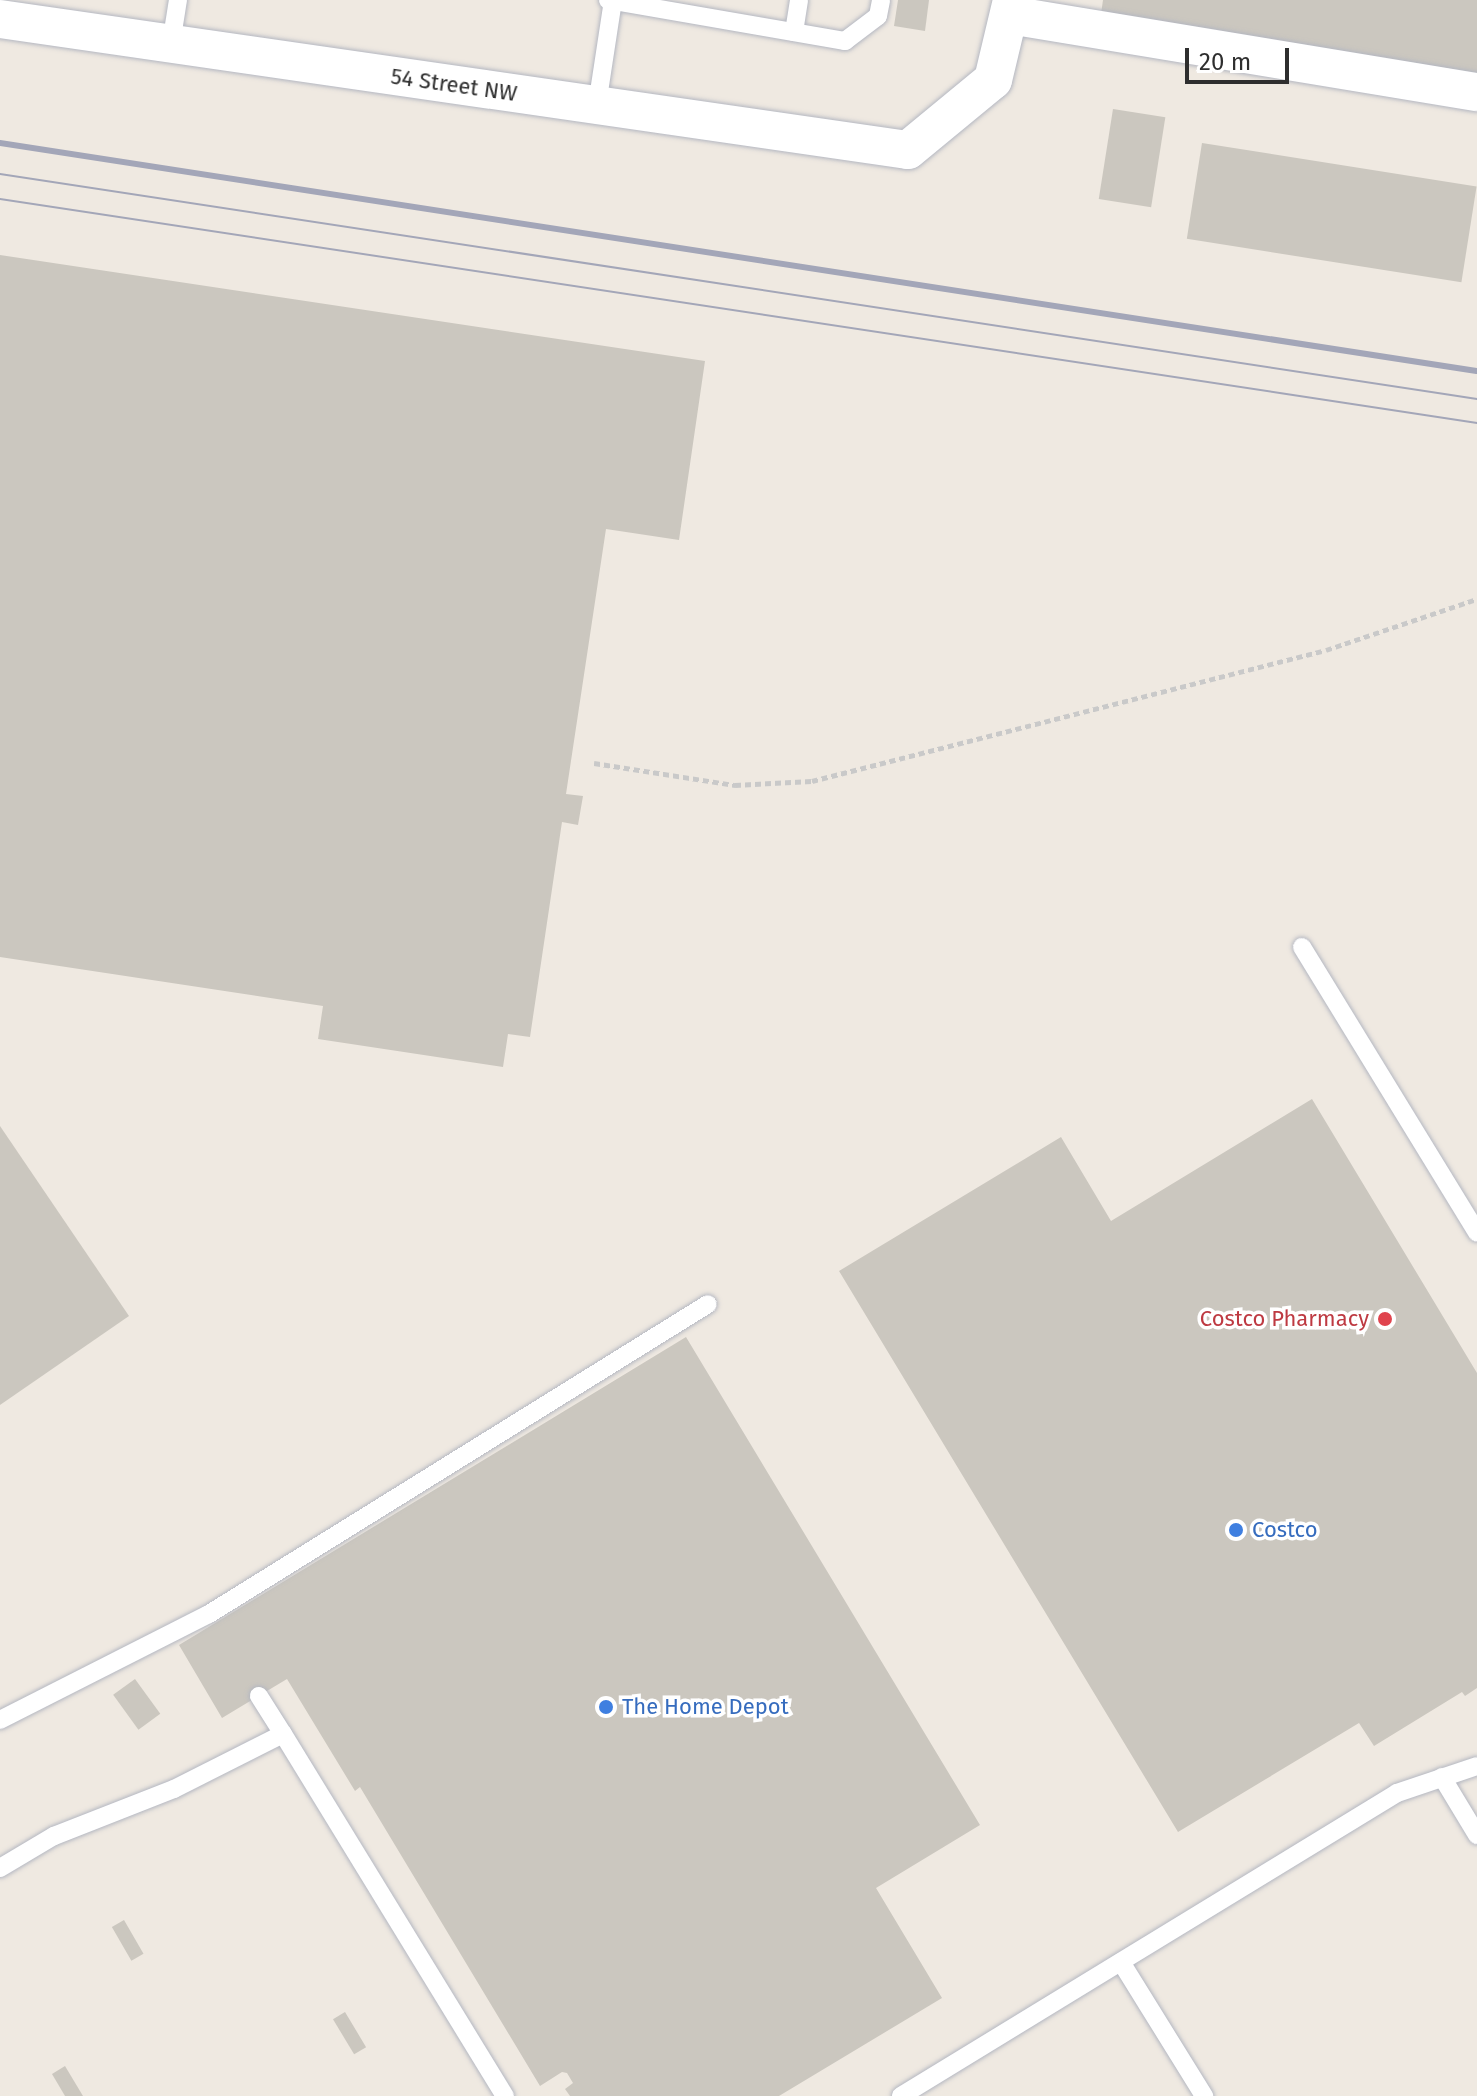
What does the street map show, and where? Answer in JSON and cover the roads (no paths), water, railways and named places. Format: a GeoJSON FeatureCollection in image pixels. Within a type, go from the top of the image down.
{"type":"FeatureCollection","features":[{"type":"Feature","properties":{"kind":"street","name":"54 Street NW"},"geometry":{"type":"LineString","coordinates":[[0,19],[908,150],[993,80],[1011,8]]}},
{"type":"Feature","properties":{"kind":"street"},"geometry":{"type":"LineString","coordinates":[[1011,8],[1477,92]]}},
{"type":"Feature","properties":{"kind":"lane"},"geometry":{"type":"LineString","coordinates":[[171,44],[178,0]]}},
{"type":"Feature","properties":{"kind":"lane"},"geometry":{"type":"LineString","coordinates":[[597,105],[610,0],[716,9],[794,32],[845,41],[878,16],[881,0]]}},
{"type":"Feature","properties":{"kind":"lane"},"geometry":{"type":"LineString","coordinates":[[794,32],[799,0]]}},
{"type":"Feature","properties":{"kind":"lane"},"geometry":{"type":"LineString","coordinates":[[1302,947],[1477,1233]]}},
{"type":"Feature","properties":{"kind":"lane"},"geometry":{"type":"LineString","coordinates":[[0,1720],[212,1618],[708,1304]]}},
{"type":"Feature","properties":{"kind":"lane"},"geometry":{"type":"LineString","coordinates":[[259,1696],[505,2096]]}},
{"type":"Feature","properties":{"kind":"lane"},"geometry":{"type":"LineString","coordinates":[[0,1868],[54,1836],[174,1789],[283,1734]]}},
{"type":"Feature","properties":{"kind":"lane"},"geometry":{"type":"LineString","coordinates":[[901,2096],[1397,1793],[1477,1766]]}},
{"type":"Feature","properties":{"kind":"lane"},"geometry":{"type":"LineString","coordinates":[[1442,1777],[1477,1835]]}},
{"type":"Feature","properties":{"kind":"lane"},"geometry":{"type":"LineString","coordinates":[[1121,1962],[1204,2096]]}},
{"type":"Feature","properties":{"kind":"tram line"},"geometry":{"type":"LineString","coordinates":[[0,174],[1477,399]]}},
{"type":"Feature","properties":{"kind":"tram line"},"geometry":{"type":"LineString","coordinates":[[0,199],[1477,423]]}},
{"type":"Feature","properties":{"kind":"railway"},"geometry":{"type":"LineString","coordinates":[[0,143],[1477,371]]}},
{"type":"Feature","properties":{"kind":"place","name":"Costco Pharmacy"},"geometry":{"type":"Point","coordinates":[1385,1319]}},
{"type":"Feature","properties":{"kind":"place","name":"Costco"},"geometry":{"type":"Point","coordinates":[1236,1530]}},
{"type":"Feature","properties":{"kind":"place","name":"The Home Depot"},"geometry":{"type":"Point","coordinates":[606,1707]}}]}
